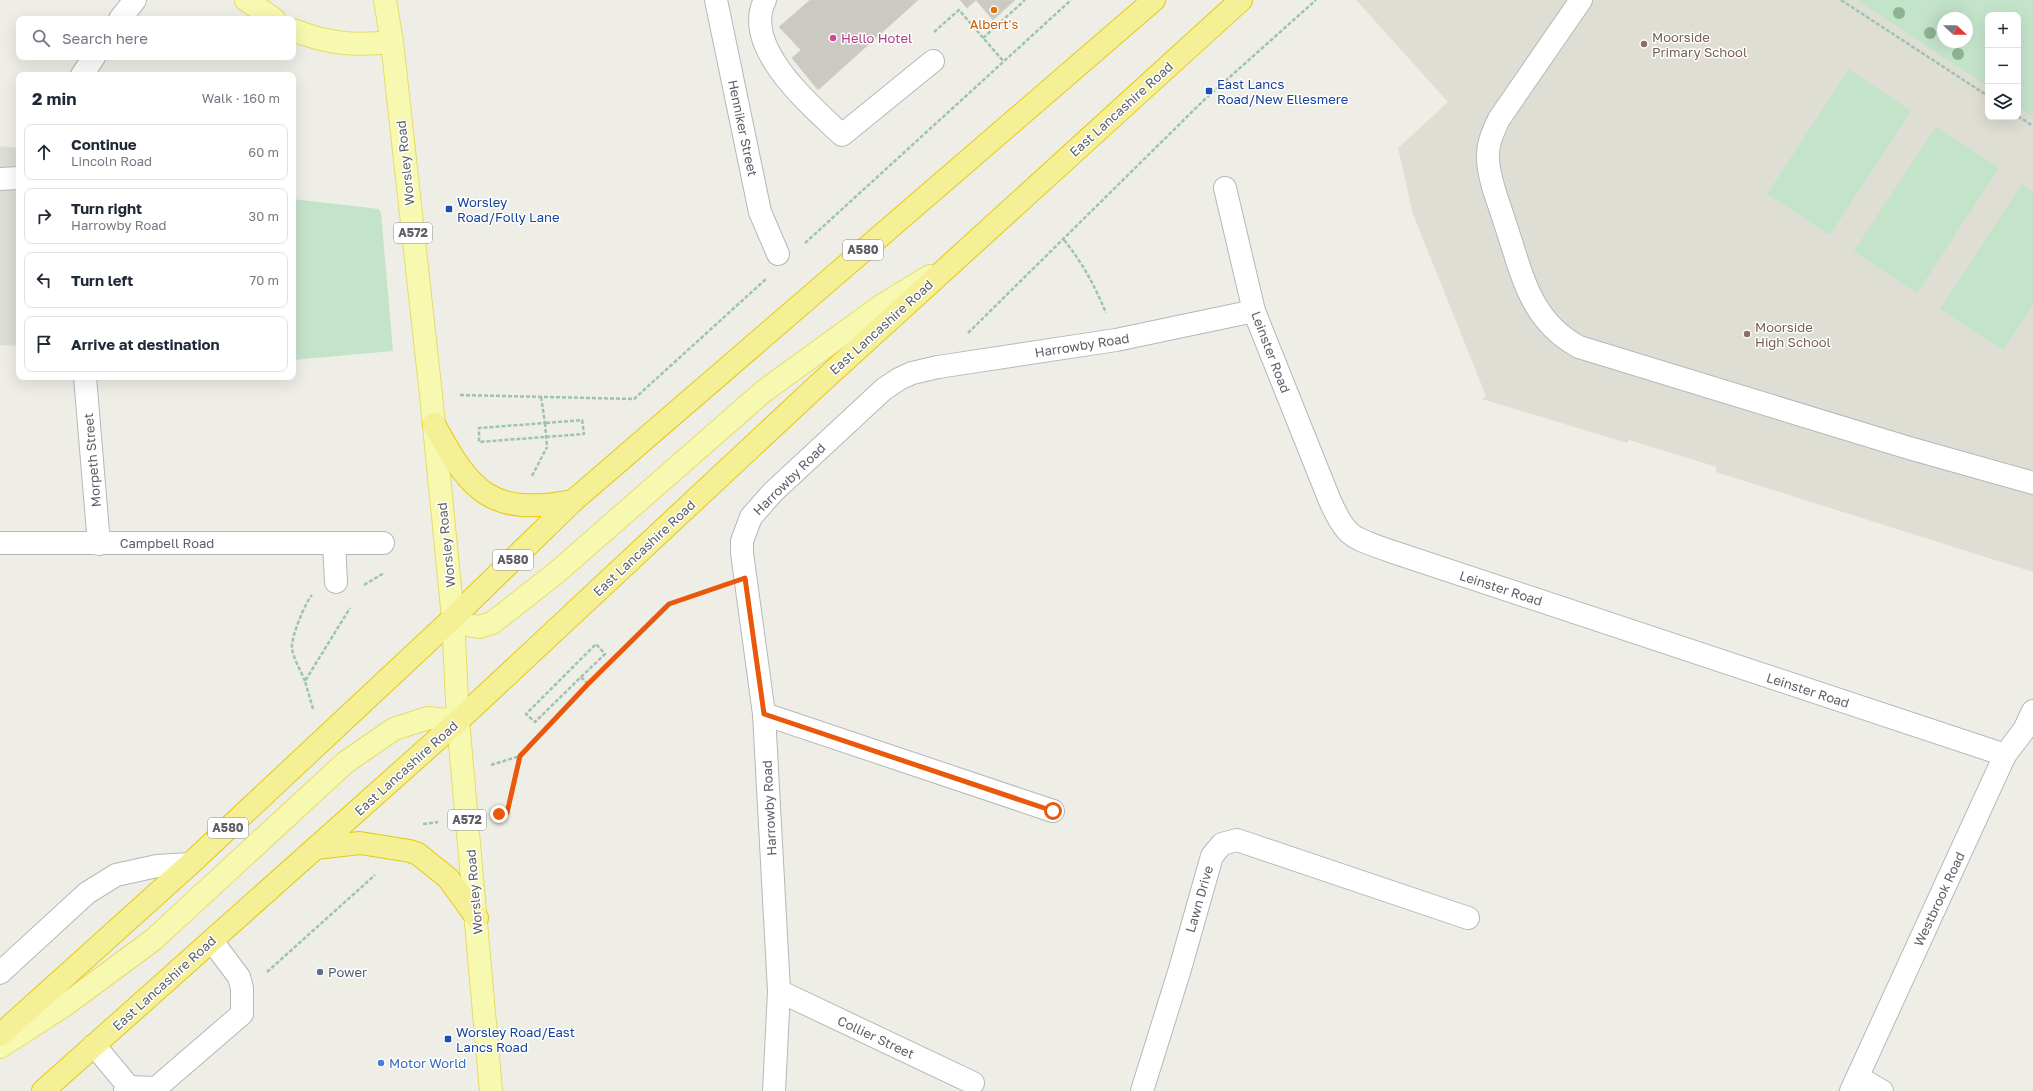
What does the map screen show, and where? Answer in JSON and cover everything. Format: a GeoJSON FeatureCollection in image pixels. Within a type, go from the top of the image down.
{"type":"FeatureCollection","features":[{"type":"Feature","properties":{"kind":"highway","name":"A580"},"geometry":{"type":"LineString","coordinates":[[0,1035],[190,864],[453,618],[573,501],[1154,0]]}},
{"type":"Feature","properties":{"kind":"highway","name":"East Lancashire Road"},"geometry":{"type":"LineString","coordinates":[[43,1091],[458,721],[824,380],[1241,0]]}},
{"type":"Feature","properties":{"kind":"highway"},"geometry":{"type":"LineString","coordinates":[[434,424],[460,468],[482,491],[490,497],[507,503],[532,506],[573,501]]}},
{"type":"Feature","properties":{"kind":"highway"},"geometry":{"type":"LineString","coordinates":[[316,848],[360,843],[410,851],[418,854],[448,878],[477,918]]}},
{"type":"Feature","properties":{"kind":"main road"},"geometry":{"type":"LineString","coordinates":[[246,0],[270,16]]}},
{"type":"Feature","properties":{"kind":"main road","name":"Worsley Road"},"geometry":{"type":"LineString","coordinates":[[385,0],[392,42],[434,424],[453,618],[458,721],[477,918],[491,1091]]}},
{"type":"Feature","properties":{"kind":"main road"},"geometry":{"type":"LineString","coordinates":[[296,31],[332,43],[365,45],[392,42]]}},
{"type":"Feature","properties":{"kind":"main road"},"geometry":{"type":"LineString","coordinates":[[453,618],[457,622],[479,627],[492,623],[556,573],[764,391],[881,306],[953,262]]}},
{"type":"Feature","properties":{"kind":"main road"},"geometry":{"type":"LineString","coordinates":[[0,1048],[65,1005],[153,940],[346,762],[394,729],[428,718],[458,721]]}},
{"type":"Feature","properties":{"kind":"street"},"geometry":{"type":"LineString","coordinates":[[122,16],[135,0]]}},
{"type":"Feature","properties":{"kind":"street","name":"Henniker Street"},"geometry":{"type":"LineString","coordinates":[[716,0],[760,212],[778,254]]}},
{"type":"Feature","properties":{"kind":"street"},"geometry":{"type":"LineString","coordinates":[[765,0],[761,8],[761,23],[765,44],[780,71],[805,100],[842,135],[933,61]]}},
{"type":"Feature","properties":{"kind":"street"},"geometry":{"type":"LineString","coordinates":[[1581,0],[1499,119],[1490,137],[1488,159],[1492,180],[1528,294],[1550,326],[1563,338],[1579,347],[1909,448],[2033,483]]}},
{"type":"Feature","properties":{"kind":"street"},"geometry":{"type":"LineString","coordinates":[[84,72],[92,60]]}},
{"type":"Feature","properties":{"kind":"street"},"geometry":{"type":"LineString","coordinates":[[0,179],[16,178]]}},
{"type":"Feature","properties":{"kind":"street","name":"Leinster Road"},"geometry":{"type":"LineString","coordinates":[[1225,188],[1254,311],[1330,501],[1340,522],[1349,534],[1390,551],[2005,755]]}},
{"type":"Feature","properties":{"kind":"street","name":"Harrowby Road"},"geometry":{"type":"LineString","coordinates":[[774,1091],[779,990],[764,714],[745,578],[742,541],[751,517],[760,506],[884,389],[899,379],[912,373],[938,367],[1116,340],[1254,311]]}},
{"type":"Feature","properties":{"kind":"street","name":"Morpeth Street"},"geometry":{"type":"LineString","coordinates":[[85,380],[99,544]]}},
{"type":"Feature","properties":{"kind":"street","name":"Campbell Road"},"geometry":{"type":"LineString","coordinates":[[0,543],[383,544]]}},
{"type":"Feature","properties":{"kind":"street"},"geometry":{"type":"LineString","coordinates":[[334,543],[336,582]]}},
{"type":"Feature","properties":{"kind":"street","name":"Westbrook Road"},"geometry":{"type":"LineString","coordinates":[[1854,1084],[2005,755],[2024,730],[2033,711]]}},
{"type":"Feature","properties":{"kind":"street"},"geometry":{"type":"LineString","coordinates":[[764,714],[1053,811]]}},
{"type":"Feature","properties":{"kind":"street","name":"Lawn Drive"},"geometry":{"type":"LineString","coordinates":[[1142,1091],[1180,969],[1212,856],[1222,844],[1238,840],[1468,918]]}},
{"type":"Feature","properties":{"kind":"street"},"geometry":{"type":"LineString","coordinates":[[0,973],[88,893],[116,875],[157,866],[190,864]]}},
{"type":"Feature","properties":{"kind":"street"},"geometry":{"type":"LineString","coordinates":[[94,1045],[127,1089],[156,1088],[242,1014],[242,988],[239,977],[212,941]]}},
{"type":"Feature","properties":{"kind":"street","name":"Collier Street"},"geometry":{"type":"LineString","coordinates":[[779,990],[973,1083]]}},
{"type":"Feature","properties":{"kind":"street"},"geometry":{"type":"LineString","coordinates":[[1854,1084],[1882,1091]]}},
{"type":"Feature","properties":{"kind":"path"},"geometry":{"type":"LineString","coordinates":[[983,38],[1025,0]]}},
{"type":"Feature","properties":{"kind":"path"},"geometry":{"type":"LineString","coordinates":[[938,367],[978,322],[1064,240],[1204,100],[1316,0]]}},
{"type":"Feature","properties":{"kind":"path"},"geometry":{"type":"LineString","coordinates":[[1841,0],[1985,94]]}},
{"type":"Feature","properties":{"kind":"path"},"geometry":{"type":"LineString","coordinates":[[933,61],[930,35],[959,10],[1004,62]]}},
{"type":"Feature","properties":{"kind":"path"},"geometry":{"type":"LineString","coordinates":[[2021,118],[2033,126]]}},
{"type":"Feature","properties":{"kind":"path"},"geometry":{"type":"LineString","coordinates":[[1064,240],[1078,258],[1098,293],[1116,340]]}},
{"type":"Feature","properties":{"kind":"path"},"geometry":{"type":"LineString","coordinates":[[525,480],[532,476],[547,447],[541,397]]}},
{"type":"Feature","properties":{"kind":"path"},"geometry":{"type":"LineString","coordinates":[[582,420],[584,434],[479,442],[479,428],[545,423],[582,420]]}},
{"type":"Feature","properties":{"kind":"path"},"geometry":{"type":"LineString","coordinates":[[361,590],[365,584],[391,569]]}},
{"type":"Feature","properties":{"kind":"path"},"geometry":{"type":"LineString","coordinates":[[463,773],[520,756],[588,684],[669,604],[745,578]]}},
{"type":"Feature","properties":{"kind":"path"},"geometry":{"type":"LineString","coordinates":[[322,740],[305,681],[292,648],[307,600],[316,588],[336,582]]}},
{"type":"Feature","properties":{"kind":"path"},"geometry":{"type":"LineString","coordinates":[[305,681],[354,603]]}},
{"type":"Feature","properties":{"kind":"path"},"geometry":{"type":"LineString","coordinates":[[596,644],[605,654],[581,677],[535,722],[526,714],[596,644]]}},
{"type":"Feature","properties":{"kind":"path"},"geometry":{"type":"LineString","coordinates":[[581,677],[588,684]]}},
{"type":"Feature","properties":{"kind":"path"},"geometry":{"type":"LineString","coordinates":[[499,814],[507,813],[520,756]]}},
{"type":"Feature","properties":{"kind":"shaded area","name":"Moorside High School"},"geometry":{"type":"Polygon","coordinates":[[[1356,0],[2033,0],[2033,572],[1716,472],[1717,467],[1629,440],[1627,443],[1482,399],[1486,396],[1413,214],[1398,148],[1448,102],[1356,0]]]}},
{"type":"Feature","properties":{"kind":"shaded area"},"geometry":{"type":"Polygon","coordinates":[[[0,146],[16,148],[16,346],[0,345],[0,146]]]}},
{"type":"Feature","properties":{"kind":"green space"},"geometry":{"type":"Polygon","coordinates":[[[1857,0],[2033,0],[2033,117],[2021,109],[2021,12],[1985,12],[1985,85],[1857,0]]]}},
{"type":"Feature","properties":{"kind":"green space"},"geometry":{"type":"Polygon","coordinates":[[[1849,69],[1911,111],[1830,235],[1767,194],[1849,69]]]}},
{"type":"Feature","properties":{"kind":"green space"},"geometry":{"type":"Polygon","coordinates":[[[1936,127],[1999,168],[1917,293],[1854,251],[1936,127]]]}},
{"type":"Feature","properties":{"kind":"green space"},"geometry":{"type":"Polygon","coordinates":[[[2022,184],[2033,192],[2033,305],[2003,350],[1940,309],[2022,184]]]}},
{"type":"Feature","properties":{"kind":"green space"},"geometry":{"type":"Polygon","coordinates":[[[296,199],[379,209],[381,213],[393,351],[296,360],[296,199]]]}},
{"type":"Feature","properties":{"kind":"building","name":"Hello Hotel"},"geometry":{"type":"Polygon","coordinates":[[[810,0],[918,0],[818,90],[792,58],[801,50],[779,27],[810,0]]]}},
{"type":"Feature","properties":{"kind":"building","name":"Albert's"},"geometry":{"type":"Polygon","coordinates":[[[960,0],[976,0],[967,8],[960,0]]]}},
{"type":"Feature","properties":{"kind":"building","name":"Albert's"},"geometry":{"type":"Polygon","coordinates":[[[976,0],[1015,0],[993,20],[976,0]]]}},
{"type":"Feature","properties":{"kind":"place","name":"Albert's"},"geometry":{"type":"Point","coordinates":[994,10]}},
{"type":"Feature","properties":{"kind":"place","name":"Hello Hotel"},"geometry":{"type":"Point","coordinates":[833,38]}},
{"type":"Feature","properties":{"kind":"place","name":"Moorside Primary School"},"geometry":{"type":"Point","coordinates":[1644,44]}},
{"type":"Feature","properties":{"kind":"place","name":"East Lancs Road/New Ellesmere"},"geometry":{"type":"Point","coordinates":[1209,91]}},
{"type":"Feature","properties":{"kind":"place","name":"Worsley Road/Folly Lane"},"geometry":{"type":"Point","coordinates":[449,209]}},
{"type":"Feature","properties":{"kind":"place","name":"Moorside High School"},"geometry":{"type":"Point","coordinates":[1747,334]}},
{"type":"Feature","properties":{"kind":"place","name":"Power"},"geometry":{"type":"Point","coordinates":[320,972]}},
{"type":"Feature","properties":{"kind":"place","name":"Worsley Road/East Lancs Road"},"geometry":{"type":"Point","coordinates":[448,1039]}},
{"type":"Feature","properties":{"kind":"place","name":"Motor World"},"geometry":{"type":"Point","coordinates":[381,1063]}},
{"type":"Feature","properties":{"kind":"route"},"geometry":{"type":"LineString","coordinates":[[499,814],[507,813],[520,756],[588,684],[669,604],[745,578],[764,714],[1053,811]]}}]}
